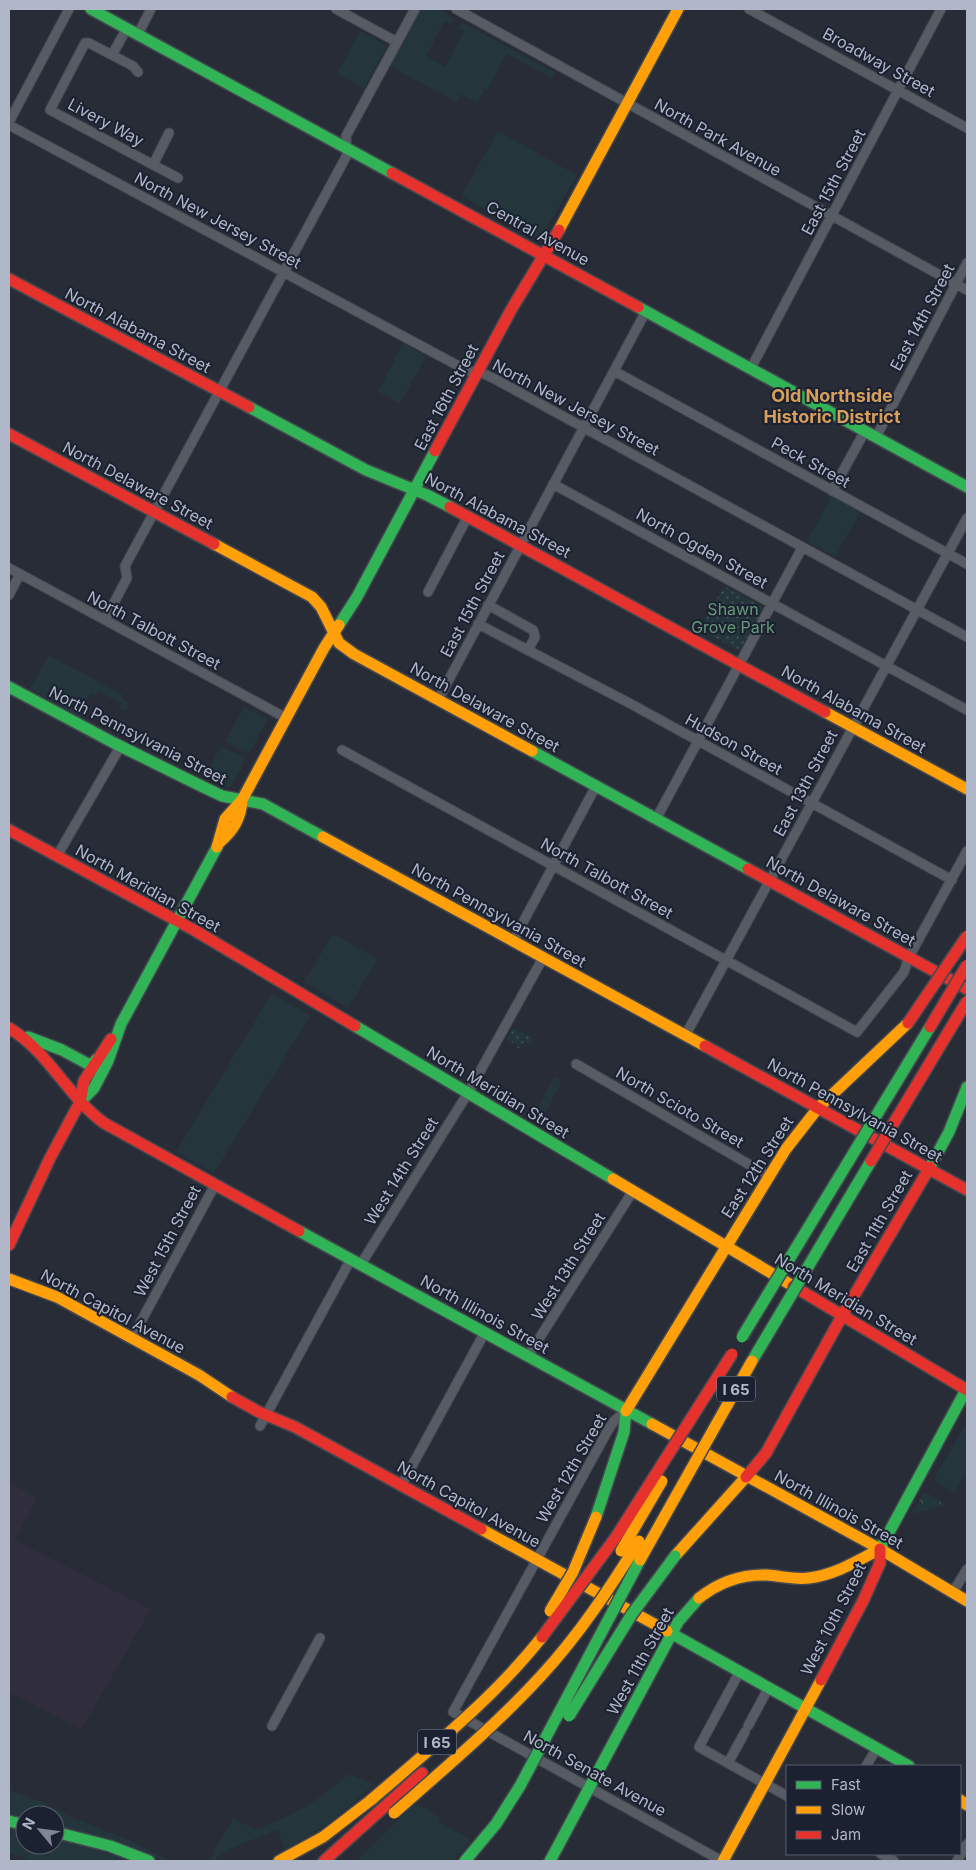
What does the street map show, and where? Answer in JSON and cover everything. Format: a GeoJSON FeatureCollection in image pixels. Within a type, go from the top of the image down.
{"type":"FeatureCollection","features":[{"type":"Feature","properties":{"kind":"main road","name":"Central Avenue"},"geometry":{"type":"LineString","coordinates":[[92,9],[967,487]]}},
{"type":"Feature","properties":{"kind":"main road","name":"East 16th Street"},"geometry":{"type":"LineString","coordinates":[[121,1024],[219,843],[220,828],[231,809],[242,800],[286,718],[357,597],[511,310],[545,255],[678,9]]}},
{"type":"Feature","properties":{"kind":"main road","name":"North Alabama Street"},"geometry":{"type":"LineString","coordinates":[[9,279],[366,470],[415,489],[468,516],[967,789]]}},
{"type":"Feature","properties":{"kind":"main road","name":"North Delaware Street"},"geometry":{"type":"LineString","coordinates":[[9,434],[312,597],[321,607],[339,643],[346,650],[967,990]]}},
{"type":"Feature","properties":{"kind":"main road","name":"North Pennsylvania Street"},"geometry":{"type":"LineString","coordinates":[[9,687],[120,747],[225,797],[252,800],[263,804],[967,1190]]}},
{"type":"Feature","properties":{"kind":"main road","name":"North Meridian Street"},"geometry":{"type":"LineString","coordinates":[[9,830],[177,921],[967,1389]]}},
{"type":"Feature","properties":{"kind":"main road","name":"East 12th Street"},"geometry":{"type":"LineString","coordinates":[[726,1246],[796,1134],[818,1108],[908,1023],[926,1000],[967,936]]}},
{"type":"Feature","properties":{"kind":"main road","name":"I 65"},"geometry":{"type":"LineString","coordinates":[[278,1861],[323,1837],[371,1800],[457,1725],[502,1682],[538,1642],[581,1586],[732,1354],[967,965]]}},
{"type":"Feature","properties":{"kind":"main road","name":"I 65"},"geometry":{"type":"LineString","coordinates":[[465,1861],[496,1824],[520,1786],[654,1535],[742,1379],[967,1001]]}},
{"type":"Feature","properties":{"kind":"main road"},"geometry":{"type":"LineString","coordinates":[[14,1031],[62,1050],[88,1064],[92,1064],[121,1024]]}},
{"type":"Feature","properties":{"kind":"main road"},"geometry":{"type":"LineString","coordinates":[[9,1245],[50,1158],[80,1102],[94,1088],[121,1024]]}},
{"type":"Feature","properties":{"kind":"main road","name":"North Illinois Street"},"geometry":{"type":"LineString","coordinates":[[14,1031],[44,1056],[80,1102],[110,1127],[880,1549],[967,1600]]}},
{"type":"Feature","properties":{"kind":"main road"},"geometry":{"type":"LineString","coordinates":[[80,1102],[84,1080],[97,1058]]}},
{"type":"Feature","properties":{"kind":"main road","name":"East 11th Street"},"geometry":{"type":"LineString","coordinates":[[842,1316],[944,1142],[967,1087]]}},
{"type":"Feature","properties":{"kind":"main road","name":"West 12th Street"},"geometry":{"type":"LineString","coordinates":[[626,1411],[726,1246]]}},
{"type":"Feature","properties":{"kind":"main road","name":"North Capitol Avenue"},"geometry":{"type":"LineString","coordinates":[[9,1279],[57,1296],[199,1375],[223,1392],[266,1415],[295,1427],[806,1707],[907,1765]]}},
{"type":"Feature","properties":{"kind":"main road"},"geometry":{"type":"LineString","coordinates":[[520,1786],[553,1740],[640,1600],[675,1556],[766,1453],[842,1316]]}},
{"type":"Feature","properties":{"kind":"main road"},"geometry":{"type":"LineString","coordinates":[[324,1861],[496,1708],[544,1657],[578,1615],[601,1583],[666,1476],[732,1354]]}},
{"type":"Feature","properties":{"kind":"main road"},"geometry":{"type":"LineString","coordinates":[[340,1861],[496,1722],[527,1691],[570,1642],[615,1579],[742,1379]]}},
{"type":"Feature","properties":{"kind":"main road","name":"West 10th Street"},"geometry":{"type":"LineString","coordinates":[[722,1861],[765,1784],[876,1573],[881,1558],[880,1549],[967,1389]]}},
{"type":"Feature","properties":{"kind":"main road"},"geometry":{"type":"LineString","coordinates":[[502,1682],[567,1584],[584,1550],[624,1432],[626,1411]]}},
{"type":"Feature","properties":{"kind":"main road","name":"West 11th Street"},"geometry":{"type":"LineString","coordinates":[[550,1861],[683,1614],[693,1603],[707,1591],[742,1576],[760,1575],[798,1579],[826,1576],[842,1570],[880,1549]]}},
{"type":"Feature","properties":{"kind":"main road"},"geometry":{"type":"LineString","coordinates":[[65,1835],[110,1846],[149,1861]]}},
{"type":"Feature","properties":{"kind":"street"},"geometry":{"type":"LineString","coordinates":[[9,123],[69,9]]}},
{"type":"Feature","properties":{"kind":"street"},"geometry":{"type":"LineString","coordinates":[[138,34],[152,9]]}},
{"type":"Feature","properties":{"kind":"street"},"geometry":{"type":"LineString","coordinates":[[336,9],[397,42]]}},
{"type":"Feature","properties":{"kind":"street"},"geometry":{"type":"LineString","coordinates":[[105,620],[127,578],[125,566],[347,155],[346,136],[415,9]]}},
{"type":"Feature","properties":{"kind":"street","name":"North Park Avenue"},"geometry":{"type":"LineString","coordinates":[[456,9],[967,290]]}},
{"type":"Feature","properties":{"kind":"street","name":"Broadway Street"},"geometry":{"type":"LineString","coordinates":[[749,9],[967,128]]}},
{"type":"Feature","properties":{"kind":"street","name":"East 15th Street"},"geometry":{"type":"LineString","coordinates":[[751,368],[942,9]]}},
{"type":"Feature","properties":{"kind":"street"},"geometry":{"type":"LineString","coordinates":[[127,28],[112,55],[133,66],[138,72]]}},
{"type":"Feature","properties":{"kind":"street","name":"Livery Way"},"geometry":{"type":"LineString","coordinates":[[112,55],[85,43],[50,110],[178,178]]}},
{"type":"Feature","properties":{"kind":"street","name":"North New Jersey Street"},"geometry":{"type":"LineString","coordinates":[[9,123],[464,369],[488,375],[967,637]]}},
{"type":"Feature","properties":{"kind":"street","name":"Livery Way"},"geometry":{"type":"LineString","coordinates":[[153,165],[169,133]]}},
{"type":"Feature","properties":{"kind":"street","name":"East 14th Street"},"geometry":{"type":"LineString","coordinates":[[876,437],[967,263]]}},
{"type":"Feature","properties":{"kind":"street","name":"East 15th Street"},"geometry":{"type":"LineString","coordinates":[[438,700],[646,311]]}},
{"type":"Feature","properties":{"kind":"street","name":"Peck Street"},"geometry":{"type":"LineString","coordinates":[[614,371],[967,564]]}},
{"type":"Feature","properties":{"kind":"street"},"geometry":{"type":"LineString","coordinates":[[832,491],[865,431]]}},
{"type":"Feature","properties":{"kind":"street","name":"North Ogden Street"},"geometry":{"type":"LineString","coordinates":[[553,484],[967,710]]}},
{"type":"Feature","properties":{"kind":"street"},"geometry":{"type":"LineString","coordinates":[[428,592],[468,516]]}},
{"type":"Feature","properties":{"kind":"street","name":"East 13th Street"},"geometry":{"type":"LineString","coordinates":[[685,1036],[967,518]]}},
{"type":"Feature","properties":{"kind":"street"},"geometry":{"type":"LineString","coordinates":[[656,819],[802,548]]}},
{"type":"Feature","properties":{"kind":"street","name":"North Talbott Street"},"geometry":{"type":"LineString","coordinates":[[9,568],[286,718]]}},
{"type":"Feature","properties":{"kind":"street"},"geometry":{"type":"LineString","coordinates":[[9,595],[20,574]]}},
{"type":"Feature","properties":{"kind":"street"},"geometry":{"type":"LineString","coordinates":[[488,605],[533,630],[535,637],[528,650]]}},
{"type":"Feature","properties":{"kind":"street","name":"Hudson Street"},"geometry":{"type":"LineString","coordinates":[[478,624],[952,880]]}},
{"type":"Feature","properties":{"kind":"street"},"geometry":{"type":"LineString","coordinates":[[57,856],[120,747]]}},
{"type":"Feature","properties":{"kind":"street","name":"North Talbott Street"},"geometry":{"type":"LineString","coordinates":[[342,750],[857,1032],[904,972],[909,957]]}},
{"type":"Feature","properties":{"kind":"street"},"geometry":{"type":"LineString","coordinates":[[513,941],[596,786]]}},
{"type":"Feature","properties":{"kind":"street"},"geometry":{"type":"LineString","coordinates":[[909,957],[967,851]]}},
{"type":"Feature","properties":{"kind":"street"},"geometry":{"type":"LineString","coordinates":[[468,1093],[542,958]]}},
{"type":"Feature","properties":{"kind":"street","name":"North Scioto Street"},"geometry":{"type":"LineString","coordinates":[[576,1064],[769,1176]]}},
{"type":"Feature","properties":{"kind":"street","name":"West 14th Street"},"geometry":{"type":"LineString","coordinates":[[260,1426],[356,1262],[468,1093]]}},
{"type":"Feature","properties":{"kind":"street","name":"West 15th Street"},"geometry":{"type":"LineString","coordinates":[[132,1338],[215,1185]]}},
{"type":"Feature","properties":{"kind":"street","name":"West 13th Street"},"geometry":{"type":"LineString","coordinates":[[528,1356],[633,1191]]}},
{"type":"Feature","properties":{"kind":"street"},"geometry":{"type":"LineString","coordinates":[[401,1486],[485,1332]]}},
{"type":"Feature","properties":{"kind":"street","name":"West 12th Street"},"geometry":{"type":"LineString","coordinates":[[453,1712],[607,1432],[614,1421],[626,1411]]}},
{"type":"Feature","properties":{"kind":"street"},"geometry":{"type":"LineString","coordinates":[[953,1592],[967,1569]]}},
{"type":"Feature","properties":{"kind":"street"},"geometry":{"type":"LineString","coordinates":[[272,1726],[320,1638]]}},
{"type":"Feature","properties":{"kind":"street"},"geometry":{"type":"LineString","coordinates":[[740,1671],[699,1747],[786,1795]]}},
{"type":"Feature","properties":{"kind":"street"},"geometry":{"type":"LineString","coordinates":[[728,1763],[769,1687]]}},
{"type":"Feature","properties":{"kind":"street","name":"North Senate Avenue"},"geometry":{"type":"LineString","coordinates":[[453,1712],[722,1861]]}},
{"type":"Feature","properties":{"kind":"street"},"geometry":{"type":"LineString","coordinates":[[867,1765],[877,1748]]}},
{"type":"Feature","properties":{"kind":"street"},"geometry":{"type":"LineString","coordinates":[[883,1855],[894,1861]]}},
{"type":"Feature","properties":{"kind":"shaded area"},"geometry":{"type":"Polygon","coordinates":[[[9,1482],[37,1498],[15,1540],[151,1609],[81,1730],[9,1692],[9,1482]]]}},
{"type":"Feature","properties":{"kind":"green space"},"geometry":{"type":"Polygon","coordinates":[[[420,9],[438,9],[454,18],[451,24],[444,21],[426,57],[445,67],[464,31],[458,28],[462,22],[555,73],[552,78],[507,54],[487,90],[485,89],[477,103],[461,94],[456,102],[392,67],[391,64],[420,9]]]}},
{"type":"Feature","properties":{"kind":"green space"},"geometry":{"type":"Polygon","coordinates":[[[360,31],[387,45],[364,89],[337,74],[360,31]]]}},
{"type":"Feature","properties":{"kind":"green space"},"geometry":{"type":"Polygon","coordinates":[[[498,131],[577,175],[541,239],[461,196],[498,131]]]}},
{"type":"Feature","properties":{"kind":"green space"},"geometry":{"type":"Polygon","coordinates":[[[403,343],[426,356],[400,404],[378,392],[403,343]]]}},
{"type":"Feature","properties":{"kind":"green space"},"geometry":{"type":"Polygon","coordinates":[[[832,495],[861,511],[835,557],[807,542],[832,495]]]}},
{"type":"Feature","properties":{"kind":"green space","name":"Shawn Grove Park"},"geometry":{"type":"Polygon","coordinates":[[[724,586],[765,608],[741,652],[700,629],[724,586]]]}},
{"type":"Feature","properties":{"kind":"green space"},"geometry":{"type":"Polygon","coordinates":[[[49,655],[123,695],[122,699],[130,704],[125,711],[120,708],[122,704],[98,691],[96,695],[91,693],[81,717],[30,689],[49,655]]]}},
{"type":"Feature","properties":{"kind":"green space"},"geometry":{"type":"Polygon","coordinates":[[[244,707],[268,719],[250,752],[247,751],[246,753],[225,741],[244,707]]]}},
{"type":"Feature","properties":{"kind":"green space"},"geometry":{"type":"Polygon","coordinates":[[[221,746],[244,758],[245,762],[230,788],[204,777],[221,746]]]}},
{"type":"Feature","properties":{"kind":"green space"},"geometry":{"type":"Polygon","coordinates":[[[333,934],[378,959],[348,1008],[304,982],[333,934]]]}},
{"type":"Feature","properties":{"kind":"green space"},"geometry":{"type":"Polygon","coordinates":[[[272,993],[310,1016],[214,1173],[176,1152],[272,993]]]}},
{"type":"Feature","properties":{"kind":"green space"},"geometry":{"type":"Polygon","coordinates":[[[513,1028],[533,1039],[529,1045],[524,1042],[519,1049],[518,1045],[507,1040],[513,1028]]]}},
{"type":"Feature","properties":{"kind":"green space"},"geometry":{"type":"Polygon","coordinates":[[[556,1077],[562,1081],[540,1123],[533,1117],[553,1078],[556,1077]]]}},
{"type":"Feature","properties":{"kind":"green space"},"geometry":{"type":"Polygon","coordinates":[[[967,1423],[967,1469],[954,1492],[933,1480],[967,1423]]]}},
{"type":"Feature","properties":{"kind":"green space"},"geometry":{"type":"Polygon","coordinates":[[[925,1492],[947,1505],[911,1514],[925,1492]]]}},
{"type":"Feature","properties":{"kind":"green space"},"geometry":{"type":"Polygon","coordinates":[[[348,1774],[374,1784],[343,1811],[309,1836],[285,1849],[277,1830],[229,1849],[216,1857],[218,1861],[207,1861],[215,1854],[213,1853],[233,1818],[254,1829],[267,1825],[304,1808],[348,1774]]]}},
{"type":"Feature","properties":{"kind":"green space"},"geometry":{"type":"Polygon","coordinates":[[[9,1790],[49,1805],[15,1805],[15,1816],[9,1815],[9,1790]]]}},
{"type":"Feature","properties":{"kind":"green space"},"geometry":{"type":"Polygon","coordinates":[[[418,1804],[439,1817],[437,1821],[472,1840],[453,1861],[357,1861],[410,1808],[418,1804]]]}},
{"type":"Feature","properties":{"kind":"green space"},"geometry":{"type":"Polygon","coordinates":[[[65,1814],[129,1840],[170,1861],[164,1861],[65,1828],[65,1814]]]}},
{"type":"Feature","properties":{"kind":"green space"},"geometry":{"type":"Polygon","coordinates":[[[9,1827],[15,1828],[15,1854],[9,1852],[9,1827]]]}},
{"type":"Feature","properties":{"kind":"green space"},"geometry":{"type":"Polygon","coordinates":[[[65,1841],[135,1861],[32,1861],[17,1855],[65,1855],[65,1841]]]}},
{"type":"Feature","properties":{"kind":"traffic: fast"},"geometry":{"type":"LineString","coordinates":[[91,9],[392,173]]}},
{"type":"Feature","properties":{"kind":"traffic: fast"},"geometry":{"type":"LineString","coordinates":[[638,307],[967,487]]}},
{"type":"Feature","properties":{"kind":"traffic: fast"},"geometry":{"type":"LineString","coordinates":[[249,407],[366,470],[427,495],[450,507]]}},
{"type":"Feature","properties":{"kind":"traffic: fast"},"geometry":{"type":"LineString","coordinates":[[339,625],[357,597],[435,451]]}},
{"type":"Feature","properties":{"kind":"traffic: fast"},"geometry":{"type":"LineString","coordinates":[[9,687],[114,743],[222,796],[263,804],[323,837]]}},
{"type":"Feature","properties":{"kind":"traffic: fast"},"geometry":{"type":"LineString","coordinates":[[532,751],[748,869]]}},
{"type":"Feature","properties":{"kind":"traffic: fast"},"geometry":{"type":"LineString","coordinates":[[80,1102],[94,1088],[108,1061],[121,1024],[217,847]]}},
{"type":"Feature","properties":{"kind":"traffic: fast"},"geometry":{"type":"LineString","coordinates":[[355,1026],[613,1179]]}},
{"type":"Feature","properties":{"kind":"traffic: fast"},"geometry":{"type":"LineString","coordinates":[[742,1337],[930,1027]]}},
{"type":"Feature","properties":{"kind":"traffic: fast"},"geometry":{"type":"LineString","coordinates":[[28,1037],[62,1050],[88,1064],[92,1064],[97,1059]]}},
{"type":"Feature","properties":{"kind":"traffic: fast"},"geometry":{"type":"LineString","coordinates":[[930,1167],[949,1132],[967,1087]]}},
{"type":"Feature","properties":{"kind":"traffic: fast"},"geometry":{"type":"LineString","coordinates":[[752,1361],[871,1161]]}},
{"type":"Feature","properties":{"kind":"traffic: fast"},"geometry":{"type":"LineString","coordinates":[[299,1231],[652,1424]]}},
{"type":"Feature","properties":{"kind":"traffic: fast"},"geometry":{"type":"LineString","coordinates":[[880,1549],[967,1388]]}},
{"type":"Feature","properties":{"kind":"traffic: fast"},"geometry":{"type":"LineString","coordinates":[[596,1517],[624,1432],[626,1411]]}},
{"type":"Feature","properties":{"kind":"traffic: fast"},"geometry":{"type":"LineString","coordinates":[[569,1716],[632,1614],[675,1556]]}},
{"type":"Feature","properties":{"kind":"traffic: fast"},"geometry":{"type":"LineString","coordinates":[[520,1786],[640,1560]]}},
{"type":"Feature","properties":{"kind":"traffic: fast"},"geometry":{"type":"LineString","coordinates":[[550,1861],[678,1622],[699,1598]]}},
{"type":"Feature","properties":{"kind":"traffic: fast"},"geometry":{"type":"LineString","coordinates":[[667,1631],[907,1765]]}},
{"type":"Feature","properties":{"kind":"traffic: fast"},"geometry":{"type":"LineString","coordinates":[[465,1861],[496,1824],[520,1786]]}},
{"type":"Feature","properties":{"kind":"traffic: fast"},"geometry":{"type":"LineString","coordinates":[[9,1821],[15,1822]]}},
{"type":"Feature","properties":{"kind":"traffic: fast"},"geometry":{"type":"LineString","coordinates":[[65,1835],[110,1846],[149,1861]]}},
{"type":"Feature","properties":{"kind":"traffic: slow"},"geometry":{"type":"LineString","coordinates":[[559,230],[678,9]]}},
{"type":"Feature","properties":{"kind":"traffic: slow"},"geometry":{"type":"LineString","coordinates":[[214,544],[312,597],[321,607],[339,643],[354,654],[532,751]]}},
{"type":"Feature","properties":{"kind":"traffic: slow"},"geometry":{"type":"LineString","coordinates":[[217,847],[225,819],[242,800],[324,648],[339,625]]}},
{"type":"Feature","properties":{"kind":"traffic: slow"},"geometry":{"type":"LineString","coordinates":[[825,712],[967,789]]}},
{"type":"Feature","properties":{"kind":"traffic: slow"},"geometry":{"type":"LineString","coordinates":[[219,843],[235,824],[240,813],[242,800]]}},
{"type":"Feature","properties":{"kind":"traffic: slow"},"geometry":{"type":"LineString","coordinates":[[323,837],[705,1046]]}},
{"type":"Feature","properties":{"kind":"traffic: slow"},"geometry":{"type":"LineString","coordinates":[[818,1108],[908,1023]]}},
{"type":"Feature","properties":{"kind":"traffic: slow"},"geometry":{"type":"LineString","coordinates":[[626,1411],[786,1149],[818,1108]]}},
{"type":"Feature","properties":{"kind":"traffic: slow"},"geometry":{"type":"LineString","coordinates":[[613,1179],[793,1286]]}},
{"type":"Feature","properties":{"kind":"traffic: slow"},"geometry":{"type":"LineString","coordinates":[[9,1279],[57,1297],[199,1375],[232,1397]]}},
{"type":"Feature","properties":{"kind":"traffic: slow"},"geometry":{"type":"LineString","coordinates":[[640,1560],[752,1361]]}},
{"type":"Feature","properties":{"kind":"traffic: slow"},"geometry":{"type":"LineString","coordinates":[[652,1424],[880,1549],[967,1601]]}},
{"type":"Feature","properties":{"kind":"traffic: slow"},"geometry":{"type":"LineString","coordinates":[[675,1556],[746,1477]]}},
{"type":"Feature","properties":{"kind":"traffic: slow"},"geometry":{"type":"LineString","coordinates":[[621,1551],[662,1481]]}},
{"type":"Feature","properties":{"kind":"traffic: slow"},"geometry":{"type":"LineString","coordinates":[[550,1611],[573,1572],[596,1517]]}},
{"type":"Feature","properties":{"kind":"traffic: slow"},"geometry":{"type":"LineString","coordinates":[[481,1529],[667,1631]]}},
{"type":"Feature","properties":{"kind":"traffic: slow"},"geometry":{"type":"LineString","coordinates":[[394,1813],[488,1729],[541,1676],[593,1611],[639,1541]]}},
{"type":"Feature","properties":{"kind":"traffic: slow"},"geometry":{"type":"LineString","coordinates":[[699,1598],[722,1584],[748,1576],[767,1575],[804,1578],[828,1574],[880,1549]]}},
{"type":"Feature","properties":{"kind":"traffic: slow"},"geometry":{"type":"LineString","coordinates":[[371,1800],[482,1702],[523,1660],[542,1637]]}},
{"type":"Feature","properties":{"kind":"traffic: slow"},"geometry":{"type":"LineString","coordinates":[[723,1861],[821,1680]]}},
{"type":"Feature","properties":{"kind":"traffic: slow"},"geometry":{"type":"LineString","coordinates":[[279,1861],[323,1837],[371,1800]]}},
{"type":"Feature","properties":{"kind":"traffic: slow"},"geometry":{"type":"LineString","coordinates":[[961,1801],[967,1805]]}},
{"type":"Feature","properties":{"kind":"traffic: jam"},"geometry":{"type":"LineString","coordinates":[[392,173],[638,307]]}},
{"type":"Feature","properties":{"kind":"traffic: jam"},"geometry":{"type":"LineString","coordinates":[[435,451],[511,310],[559,230]]}},
{"type":"Feature","properties":{"kind":"traffic: jam"},"geometry":{"type":"LineString","coordinates":[[9,279],[249,407]]}},
{"type":"Feature","properties":{"kind":"traffic: jam"},"geometry":{"type":"LineString","coordinates":[[9,434],[214,544]]}},
{"type":"Feature","properties":{"kind":"traffic: jam"},"geometry":{"type":"LineString","coordinates":[[450,507],[825,712]]}},
{"type":"Feature","properties":{"kind":"traffic: jam"},"geometry":{"type":"LineString","coordinates":[[9,830],[194,930],[355,1026]]}},
{"type":"Feature","properties":{"kind":"traffic: jam"},"geometry":{"type":"LineString","coordinates":[[748,869],[967,989]]}},
{"type":"Feature","properties":{"kind":"traffic: jam"},"geometry":{"type":"LineString","coordinates":[[908,1023],[967,936]]}},
{"type":"Feature","properties":{"kind":"traffic: jam"},"geometry":{"type":"LineString","coordinates":[[930,1027],[967,965]]}},
{"type":"Feature","properties":{"kind":"traffic: jam"},"geometry":{"type":"LineString","coordinates":[[871,1161],[967,1001]]}},
{"type":"Feature","properties":{"kind":"traffic: jam"},"geometry":{"type":"LineString","coordinates":[[9,1028],[36,1049],[79,1100],[104,1123],[299,1231]]}},
{"type":"Feature","properties":{"kind":"traffic: jam"},"geometry":{"type":"LineString","coordinates":[[9,1245],[50,1158],[80,1102],[84,1081],[111,1039]]}},
{"type":"Feature","properties":{"kind":"traffic: jam"},"geometry":{"type":"LineString","coordinates":[[705,1046],[967,1190]]}},
{"type":"Feature","properties":{"kind":"traffic: jam"},"geometry":{"type":"LineString","coordinates":[[746,1477],[766,1453],[842,1316],[930,1167]]}},
{"type":"Feature","properties":{"kind":"traffic: jam"},"geometry":{"type":"LineString","coordinates":[[793,1286],[967,1390]]}},
{"type":"Feature","properties":{"kind":"traffic: jam"},"geometry":{"type":"LineString","coordinates":[[542,1637],[616,1537],[732,1354]]}},
{"type":"Feature","properties":{"kind":"traffic: jam"},"geometry":{"type":"LineString","coordinates":[[232,1397],[259,1412],[295,1427],[481,1529]]}},
{"type":"Feature","properties":{"kind":"traffic: jam"},"geometry":{"type":"LineString","coordinates":[[821,1680],[863,1601],[880,1563],[880,1549]]}},
{"type":"Feature","properties":{"kind":"traffic: jam"},"geometry":{"type":"LineString","coordinates":[[324,1861],[422,1773]]}},
{"type":"Feature","properties":{"kind":"district","name":"Old Northside Historic District"},"geometry":{"type":"Point","coordinates":[832,405]}}]}
